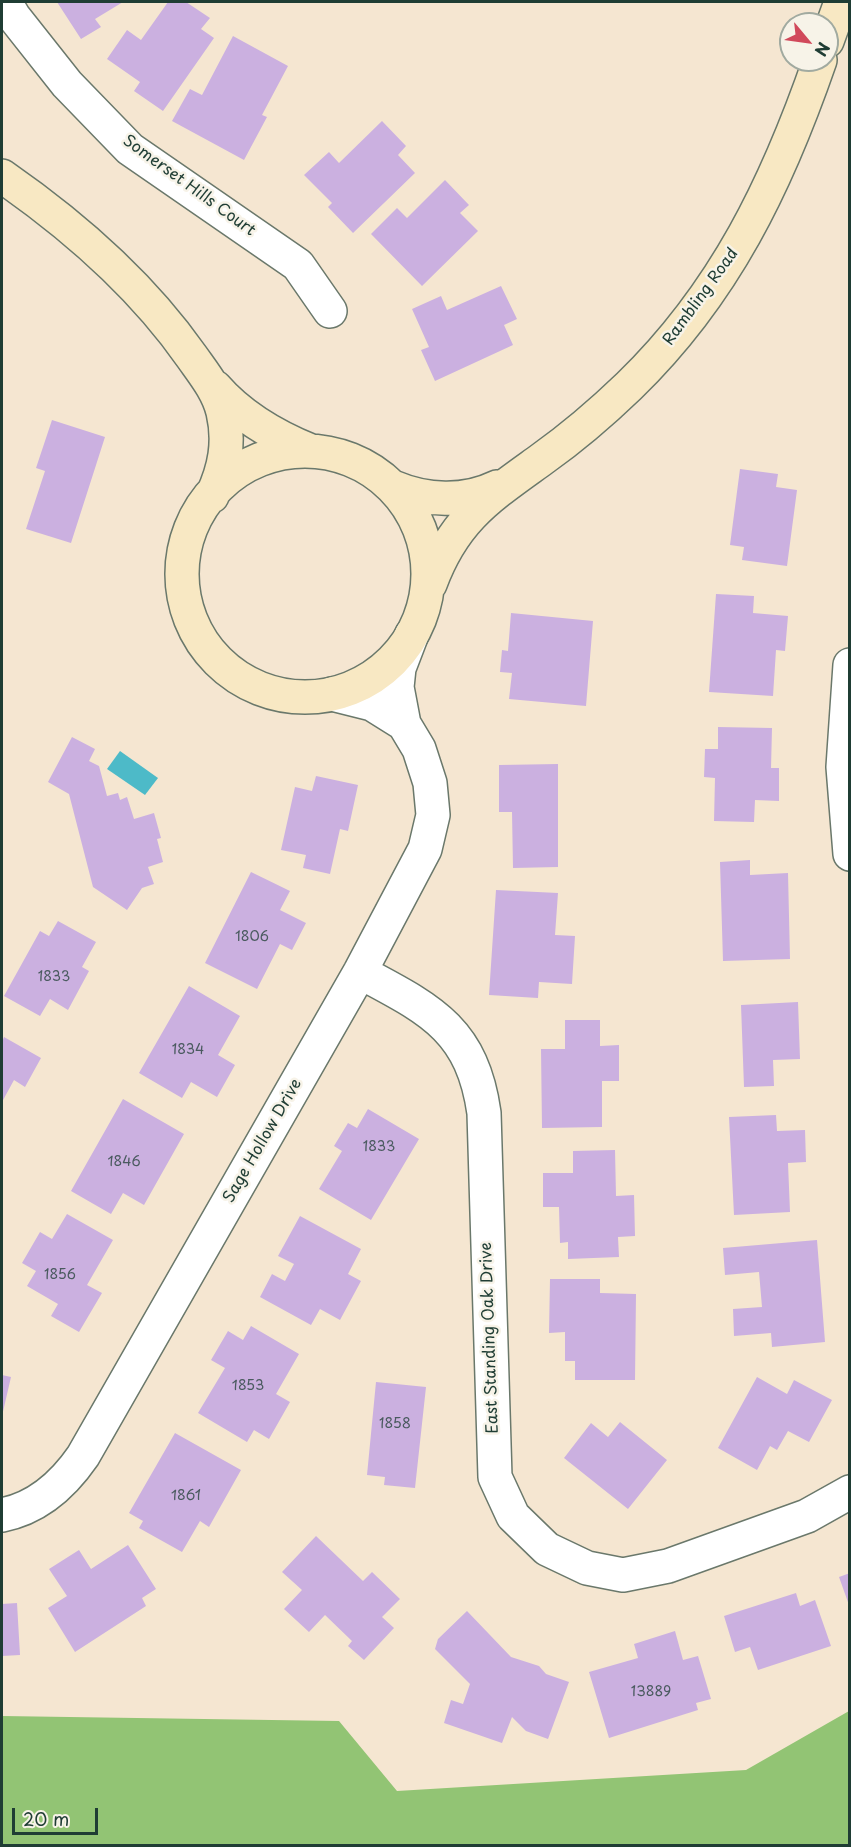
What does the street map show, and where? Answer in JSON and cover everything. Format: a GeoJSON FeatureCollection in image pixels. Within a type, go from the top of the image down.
{"type":"FeatureCollection","features":[{"type":"Feature","properties":{"kind":"street","name":"Somerset Hills Court"},"geometry":{"type":"LineString","coordinates":[[6,2],[14,17],[67,84],[130,149],[298,265],[330,311]]}},
{"type":"Feature","properties":{"kind":"street","name":"Rambling Road"},"geometry":{"type":"LineString","coordinates":[[427,592],[437,565],[467,518],[509,481],[573,436],[630,384],[663,349],[707,295],[751,225],[776,178],[816,72]]}},
{"type":"Feature","properties":{"kind":"street"},"geometry":{"type":"LineString","coordinates":[[2,176],[62,220],[104,256],[161,316],[206,376],[239,411],[284,440],[312,451],[356,462],[375,473],[393,488],[418,525],[428,569],[427,592],[422,614],[401,651],[378,672],[351,688],[332,694],[288,696],[247,683],[213,656],[201,638],[185,598],[183,576],[190,533],[212,495],[224,463],[226,427],[223,409],[206,376]]}},
{"type":"Feature","properties":{"kind":"street"},"geometry":{"type":"LineString","coordinates":[[212,495],[228,479],[257,462],[290,453],[312,451]]}},
{"type":"Feature","properties":{"kind":"street","name":"Rambling Road"},"geometry":{"type":"LineString","coordinates":[[393,488],[422,497],[454,498],[492,489],[509,481]]}},
{"type":"Feature","properties":{"kind":"street","name":"Sage Hollow Drive"},"geometry":{"type":"LineString","coordinates":[[2,1515],[27,1507],[43,1498],[59,1486],[83,1456],[360,972],[417,864],[430,832],[433,815],[430,783],[419,749],[404,724],[399,705],[398,678],[404,651],[412,634]]}},
{"type":"Feature","properties":{"kind":"street"},"geometry":{"type":"LineString","coordinates":[[849,665],[843,767],[849,854]]}},
{"type":"Feature","properties":{"kind":"street","name":"Sage Hollow Drive"},"geometry":{"type":"LineString","coordinates":[[332,694],[372,704],[404,724]]}},
{"type":"Feature","properties":{"kind":"street","name":"East Standing Oak Drive"},"geometry":{"type":"LineString","coordinates":[[360,972],[424,1007],[439,1019],[462,1047],[477,1079],[484,1113],[495,1477],[513,1516],[547,1549],[587,1568],[622,1575],[668,1566],[807,1516],[849,1492]]}},
{"type":"Feature","properties":{"kind":"green space"},"geometry":{"type":"Polygon","coordinates":[[[849,1711],[849,1845],[2,1845],[2,1716],[339,1721],[397,1791],[746,1770],[849,1711]]]}},
{"type":"Feature","properties":{"kind":"water"},"geometry":{"type":"Polygon","coordinates":[[[120,751],[158,778],[145,795],[107,769],[120,751]]]}},
{"type":"Feature","properties":{"kind":"building"},"geometry":{"type":"Polygon","coordinates":[[[57,2],[123,2],[95,19],[101,27],[81,39],[57,2]]]}},
{"type":"Feature","properties":{"kind":"building"},"geometry":{"type":"Polygon","coordinates":[[[168,2],[186,2],[210,18],[201,29],[214,38],[163,111],[134,91],[140,82],[107,59],[127,30],[141,40],[168,2]]]}},
{"type":"Feature","properties":{"kind":"building"},"geometry":{"type":"Polygon","coordinates":[[[233,36],[288,66],[262,115],[267,117],[244,160],[172,121],[190,89],[202,95],[233,36]]]}},
{"type":"Feature","properties":{"kind":"building"},"geometry":{"type":"Polygon","coordinates":[[[382,121],[406,146],[398,155],[415,173],[353,233],[328,207],[332,203],[304,175],[329,152],[339,163],[382,121]]]}},
{"type":"Feature","properties":{"kind":"building"},"geometry":{"type":"Polygon","coordinates":[[[445,180],[469,205],[460,213],[478,231],[422,286],[371,234],[397,208],[407,218],[445,180]]]}},
{"type":"Feature","properties":{"kind":"building"},"geometry":{"type":"Polygon","coordinates":[[[501,286],[517,319],[504,325],[513,345],[435,381],[421,350],[429,347],[412,309],[441,296],[447,310],[501,286]]]}},
{"type":"Feature","properties":{"kind":"building"},"geometry":{"type":"Polygon","coordinates":[[[52,420],[105,437],[71,543],[26,529],[45,471],[36,468],[52,420]]]}},
{"type":"Feature","properties":{"kind":"building"},"geometry":{"type":"Polygon","coordinates":[[[740,469],[778,474],[776,487],[797,490],[787,566],[742,560],[744,547],[730,545],[740,469]]]}},
{"type":"Feature","properties":{"kind":"building"},"geometry":{"type":"Polygon","coordinates":[[[716,594],[754,596],[753,613],[788,616],[785,651],[776,650],[773,696],[709,692],[716,594]]]}},
{"type":"Feature","properties":{"kind":"building"},"geometry":{"type":"Polygon","coordinates":[[[511,613],[593,621],[586,706],[509,699],[512,673],[500,672],[502,650],[508,651],[511,613]]]}},
{"type":"Feature","properties":{"kind":"building"},"geometry":{"type":"Polygon","coordinates":[[[718,727],[772,728],[771,768],[779,768],[779,801],[755,800],[754,822],[714,821],[715,778],[704,777],[705,749],[718,749],[718,727]]]}},
{"type":"Feature","properties":{"kind":"building"},"geometry":{"type":"Polygon","coordinates":[[[72,737],[95,749],[89,761],[99,766],[107,796],[118,793],[120,800],[127,797],[134,819],[154,813],[161,838],[157,839],[163,862],[148,867],[154,884],[142,888],[127,910],[93,887],[69,794],[48,782],[72,737]]]}},
{"type":"Feature","properties":{"kind":"building"},"geometry":{"type":"Polygon","coordinates":[[[558,764],[558,867],[513,868],[512,812],[499,812],[499,765],[558,764]]]}},
{"type":"Feature","properties":{"kind":"building"},"geometry":{"type":"Polygon","coordinates":[[[316,776],[358,785],[348,831],[340,829],[330,874],[303,868],[306,855],[281,850],[295,787],[312,791],[316,776]]]}},
{"type":"Feature","properties":{"kind":"building"},"geometry":{"type":"Polygon","coordinates":[[[750,860],[750,875],[788,873],[790,959],[723,961],[720,862],[750,860]]]}},
{"type":"Feature","properties":{"kind":"building"},"geometry":{"type":"Polygon","coordinates":[[[251,872],[290,891],[280,910],[306,923],[292,950],[280,944],[257,989],[205,963],[251,872]]]}},
{"type":"Feature","properties":{"kind":"building"},"geometry":{"type":"Polygon","coordinates":[[[496,890],[558,893],[555,935],[575,936],[572,984],[539,982],[538,998],[489,995],[496,890]]]}},
{"type":"Feature","properties":{"kind":"building"},"geometry":{"type":"Polygon","coordinates":[[[58,921],[96,942],[82,967],[89,971],[68,1010],[50,999],[40,1016],[4,996],[40,931],[49,936],[58,921]]]}},
{"type":"Feature","properties":{"kind":"building"},"geometry":{"type":"Polygon","coordinates":[[[189,986],[240,1016],[218,1055],[235,1065],[217,1097],[191,1082],[182,1098],[139,1073],[189,986]]]}},
{"type":"Feature","properties":{"kind":"building"},"geometry":{"type":"Polygon","coordinates":[[[798,1002],[800,1059],[773,1060],[774,1086],[744,1087],[741,1005],[798,1002]]]}},
{"type":"Feature","properties":{"kind":"building"},"geometry":{"type":"Polygon","coordinates":[[[565,1020],[600,1020],[600,1046],[619,1045],[619,1081],[602,1081],[602,1127],[542,1128],[541,1049],[565,1049],[565,1020]]]}},
{"type":"Feature","properties":{"kind":"building"},"geometry":{"type":"Polygon","coordinates":[[[4,1037],[41,1058],[25,1087],[14,1080],[2,1102],[2,1042],[4,1037]]]}},
{"type":"Feature","properties":{"kind":"building"},"geometry":{"type":"Polygon","coordinates":[[[123,1099],[184,1134],[144,1205],[123,1193],[111,1214],[71,1191],[123,1099]]]}},
{"type":"Feature","properties":{"kind":"building"},"geometry":{"type":"Polygon","coordinates":[[[368,1109],[419,1139],[371,1220],[319,1189],[342,1151],[334,1146],[348,1123],[357,1128],[368,1109]]]}},
{"type":"Feature","properties":{"kind":"building"},"geometry":{"type":"Polygon","coordinates":[[[776,1115],[777,1131],[805,1130],[806,1162],[788,1163],[790,1212],[734,1215],[729,1117],[776,1115]]]}},
{"type":"Feature","properties":{"kind":"building"},"geometry":{"type":"Polygon","coordinates":[[[615,1150],[616,1196],[634,1195],[635,1236],[618,1237],[619,1257],[568,1259],[568,1242],[560,1243],[559,1207],[543,1207],[543,1173],[573,1173],[573,1151],[615,1150]]]}},
{"type":"Feature","properties":{"kind":"building"},"geometry":{"type":"Polygon","coordinates":[[[67,1214],[113,1240],[87,1285],[102,1293],[79,1332],[51,1316],[58,1304],[27,1286],[36,1271],[22,1263],[40,1232],[52,1239],[67,1214]]]}},
{"type":"Feature","properties":{"kind":"building"},"geometry":{"type":"Polygon","coordinates":[[[300,1216],[361,1249],[348,1274],[361,1281],[340,1320],[320,1309],[311,1325],[260,1297],[272,1274],[285,1281],[294,1264],[278,1256],[300,1216]]]}},
{"type":"Feature","properties":{"kind":"building"},"geometry":{"type":"Polygon","coordinates":[[[817,1240],[825,1342],[772,1347],[771,1333],[734,1336],[733,1309],[762,1307],[759,1272],[725,1275],[723,1248],[817,1240]]]}},
{"type":"Feature","properties":{"kind":"building"},"geometry":{"type":"Polygon","coordinates":[[[550,1279],[600,1279],[600,1293],[636,1294],[635,1380],[575,1380],[575,1361],[565,1361],[565,1332],[549,1333],[550,1279]]]}},
{"type":"Feature","properties":{"kind":"building"},"geometry":{"type":"Polygon","coordinates":[[[251,1326],[299,1354],[276,1394],[290,1402],[269,1439],[254,1430],[247,1442],[198,1413],[225,1368],[211,1360],[228,1331],[243,1340],[251,1326]]]}},
{"type":"Feature","properties":{"kind":"building"},"geometry":{"type":"Polygon","coordinates":[[[2,1375],[11,1377],[2,1416],[2,1375]]]}},
{"type":"Feature","properties":{"kind":"building"},"geometry":{"type":"Polygon","coordinates":[[[757,1377],[787,1394],[794,1380],[832,1400],[809,1442],[788,1431],[777,1450],[770,1446],[757,1470],[718,1448],[757,1377]]]}},
{"type":"Feature","properties":{"kind":"building"},"geometry":{"type":"Polygon","coordinates":[[[376,1382],[426,1387],[415,1488],[384,1485],[385,1477],[367,1475],[376,1382]]]}},
{"type":"Feature","properties":{"kind":"building"},"geometry":{"type":"Polygon","coordinates":[[[620,1422],[667,1460],[628,1509],[564,1458],[591,1423],[608,1437],[620,1422]]]}},
{"type":"Feature","properties":{"kind":"building"},"geometry":{"type":"Polygon","coordinates":[[[175,1433],[241,1470],[209,1527],[200,1521],[182,1552],[139,1528],[143,1521],[129,1513],[175,1433]]]}},
{"type":"Feature","properties":{"kind":"building"},"geometry":{"type":"Polygon","coordinates":[[[316,1536],[363,1581],[372,1572],[400,1599],[382,1617],[394,1628],[364,1660],[348,1646],[352,1641],[325,1615],[309,1632],[284,1609],[302,1590],[282,1572],[316,1536]]]}},
{"type":"Feature","properties":{"kind":"building"},"geometry":{"type":"Polygon","coordinates":[[[128,1545],[156,1589],[142,1598],[146,1606],[75,1652],[48,1608],[67,1596],[49,1569],[79,1550],[91,1569],[128,1545]]]}},
{"type":"Feature","properties":{"kind":"building"},"geometry":{"type":"Polygon","coordinates":[[[850,1573],[850,1605],[849,1605],[839,1577],[850,1573]]]}},
{"type":"Feature","properties":{"kind":"building"},"geometry":{"type":"Polygon","coordinates":[[[796,1593],[800,1606],[815,1600],[831,1646],[758,1670],[750,1647],[735,1652],[724,1616],[796,1593]]]}},
{"type":"Feature","properties":{"kind":"building"},"geometry":{"type":"Polygon","coordinates":[[[17,1603],[20,1655],[2,1656],[2,1604],[17,1603]]]}},
{"type":"Feature","properties":{"kind":"building"},"geometry":{"type":"Polygon","coordinates":[[[467,1611],[511,1657],[539,1666],[546,1674],[569,1682],[548,1739],[526,1731],[512,1717],[502,1743],[444,1723],[451,1700],[463,1704],[470,1684],[435,1649],[438,1639],[467,1611]]]}},
{"type":"Feature","properties":{"kind":"building"},"geometry":{"type":"Polygon","coordinates":[[[675,1631],[683,1660],[698,1656],[711,1699],[696,1703],[698,1710],[609,1738],[589,1672],[638,1658],[634,1644],[675,1631]]]}}]}
